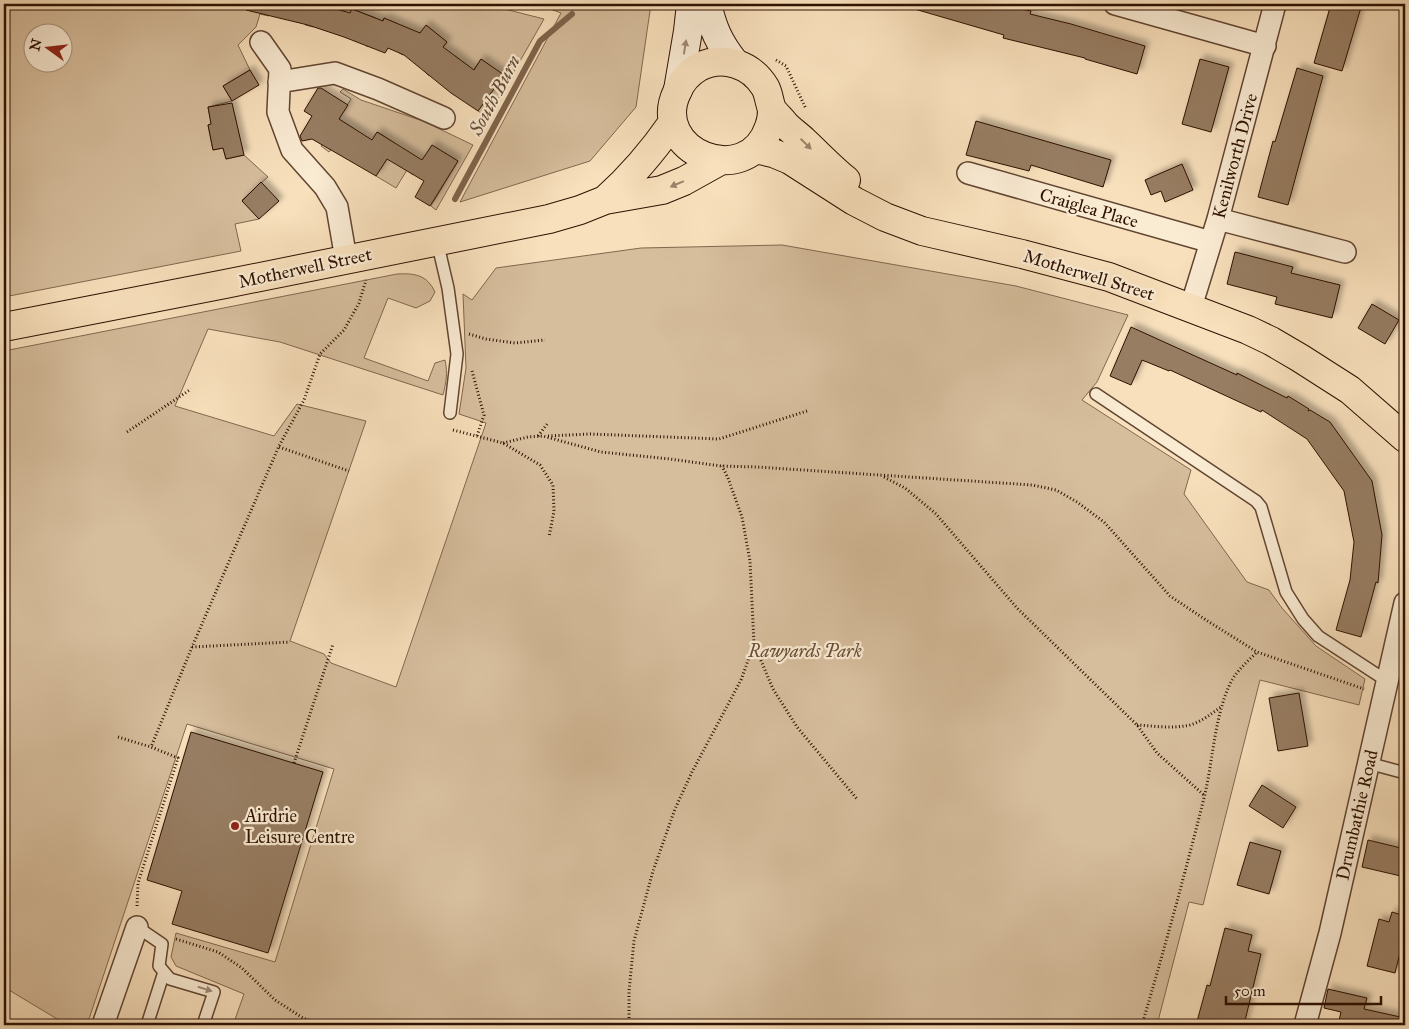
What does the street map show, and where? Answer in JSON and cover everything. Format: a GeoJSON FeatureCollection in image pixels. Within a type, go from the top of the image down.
{"type":"FeatureCollection","features":[{"type":"Feature","properties":{"kind":"main road"},"geometry":{"type":"LineString","coordinates":[[720,161],[692,151],[677,132],[673,122],[672,110],[678,90],[686,78],[708,63],[721,61],[735,63],[746,69],[760,81],[765,87],[772,109],[785,124],[868,199],[885,217]]}},
{"type":"Feature","properties":{"kind":"main road"},"geometry":{"type":"LineString","coordinates":[[605,200],[662,190],[684,181],[720,161],[742,158],[764,140],[770,127],[772,109]]}},
{"type":"Feature","properties":{"kind":"main road"},"geometry":{"type":"LineString","coordinates":[[605,200],[630,178],[653,151],[673,122]]}},
{"type":"Feature","properties":{"kind":"main road","name":"Motherwell Street"},"geometry":{"type":"LineString","coordinates":[[755,149],[773,153],[790,160],[854,201],[885,217],[922,231],[1039,258],[1109,277],[1191,307],[1271,340],[1350,390],[1405,438]]}},
{"type":"Feature","properties":{"kind":"main road","name":"Motherwell Street"},"geometry":{"type":"LineString","coordinates":[[4,327],[549,219],[605,200]]}},
{"type":"Feature","properties":{"kind":"street"},"geometry":{"type":"LineString","coordinates":[[678,90],[690,4]]}},
{"type":"Feature","properties":{"kind":"street"},"geometry":{"type":"LineString","coordinates":[[707,4],[712,25],[719,41],[735,63]]}},
{"type":"Feature","properties":{"kind":"street"},"geometry":{"type":"LineString","coordinates":[[1115,4],[1265,46]]}},
{"type":"Feature","properties":{"kind":"street","name":"Kenilworth Drive"},"geometry":{"type":"LineString","coordinates":[[1191,307],[1218,219],[1275,4]]}},
{"type":"Feature","properties":{"kind":"street"},"geometry":{"type":"LineString","coordinates":[[261,42],[280,69],[278,112],[292,150],[325,187],[337,207],[356,257]]}},
{"type":"Feature","properties":{"kind":"street"},"geometry":{"type":"LineString","coordinates":[[279,82],[335,73],[378,88],[444,118]]}},
{"type":"Feature","properties":{"kind":"street","name":"Craiglea Place"},"geometry":{"type":"LineString","coordinates":[[968,173],[1211,242]]}},
{"type":"Feature","properties":{"kind":"street"},"geometry":{"type":"LineString","coordinates":[[1218,219],[1345,252]]}},
{"type":"Feature","properties":{"kind":"street","name":"Drumbathie Road"},"geometry":{"type":"LineString","coordinates":[[1305,1025],[1330,933],[1405,603]]}},
{"type":"Feature","properties":{"kind":"street"},"geometry":{"type":"LineString","coordinates":[[103,1025],[136,927]]}},
{"type":"Feature","properties":{"kind":"lane"},"geometry":{"type":"LineString","coordinates":[[437,241],[448,288],[457,354],[450,413]]}},
{"type":"Feature","properties":{"kind":"lane"},"geometry":{"type":"LineString","coordinates":[[1096,394],[1256,501],[1261,507],[1286,592],[1303,619],[1318,636],[1386,687]]}},
{"type":"Feature","properties":{"kind":"lane"},"geometry":{"type":"LineString","coordinates":[[1368,763],[1405,773]]}},
{"type":"Feature","properties":{"kind":"lane"},"geometry":{"type":"LineString","coordinates":[[136,927],[162,944],[159,966],[170,979],[214,992],[203,1025]]}},
{"type":"Feature","properties":{"kind":"lane"},"geometry":{"type":"LineString","coordinates":[[146,1025],[164,972]]}},
{"type":"Feature","properties":{"kind":"path"},"geometry":{"type":"LineString","coordinates":[[151,747],[278,446],[304,400],[320,354],[344,330],[358,303],[366,280],[356,257]]}},
{"type":"Feature","properties":{"kind":"path"},"geometry":{"type":"LineString","coordinates":[[454,330],[486,339],[515,343],[545,340]]}},
{"type":"Feature","properties":{"kind":"path"},"geometry":{"type":"LineString","coordinates":[[470,363],[484,415],[477,436]]}},
{"type":"Feature","properties":{"kind":"path"},"geometry":{"type":"LineString","coordinates":[[127,432],[191,389]]}},
{"type":"Feature","properties":{"kind":"path"},"geometry":{"type":"LineString","coordinates":[[503,443],[528,436],[590,434],[720,439],[807,411]]}},
{"type":"Feature","properties":{"kind":"path"},"geometry":{"type":"LineString","coordinates":[[537,436],[548,423]]}},
{"type":"Feature","properties":{"kind":"path"},"geometry":{"type":"LineString","coordinates":[[446,428],[503,443],[540,464],[553,485],[554,511],[548,537]]}},
{"type":"Feature","properties":{"kind":"path"},"geometry":{"type":"LineString","coordinates":[[543,436],[601,452],[670,458],[722,466],[1032,485],[1056,490],[1077,502],[1104,522],[1170,596],[1257,652],[1361,688],[1386,687]]}},
{"type":"Feature","properties":{"kind":"path"},"geometry":{"type":"LineString","coordinates":[[278,446],[349,471]]}},
{"type":"Feature","properties":{"kind":"path"},"geometry":{"type":"LineString","coordinates":[[722,466],[742,517],[750,561],[754,644],[773,688],[797,727],[857,799]]}},
{"type":"Feature","properties":{"kind":"path"},"geometry":{"type":"LineString","coordinates":[[882,476],[905,488],[936,514],[1017,608],[1137,725],[1157,753],[1205,796]]}},
{"type":"Feature","properties":{"kind":"path"},"geometry":{"type":"LineString","coordinates":[[192,647],[290,642]]}},
{"type":"Feature","properties":{"kind":"path"},"geometry":{"type":"LineString","coordinates":[[294,763],[333,644]]}},
{"type":"Feature","properties":{"kind":"path"},"geometry":{"type":"LineString","coordinates":[[629,1025],[629,991],[634,941],[653,871],[675,809],[696,764],[741,680],[754,644]]}},
{"type":"Feature","properties":{"kind":"path"},"geometry":{"type":"LineString","coordinates":[[1142,1025],[1166,944],[1205,796],[1222,707],[1231,683],[1241,667],[1257,652]]}},
{"type":"Feature","properties":{"kind":"path"},"geometry":{"type":"LineString","coordinates":[[1137,725],[1189,725],[1204,719],[1222,707]]}},
{"type":"Feature","properties":{"kind":"path"},"geometry":{"type":"LineString","coordinates":[[118,737],[178,758],[138,883],[136,927]]}},
{"type":"Feature","properties":{"kind":"path"},"geometry":{"type":"LineString","coordinates":[[171,937],[218,952],[242,968],[275,1000],[303,1018],[321,1025]]}},
{"type":"Feature","properties":{"kind":"green space"},"geometry":{"type":"Polygon","coordinates":[[[4,4],[273,4],[269,16],[260,14],[256,27],[238,45],[250,70],[223,86],[232,101],[208,107],[210,118],[230,120],[208,125],[213,150],[223,148],[226,159],[244,155],[268,177],[242,200],[259,219],[235,224],[241,251],[4,297],[4,4]]]}},
{"type":"Feature","properties":{"kind":"green space"},"geometry":{"type":"Polygon","coordinates":[[[300,4],[485,4],[544,19],[488,117],[478,111],[503,75],[481,59],[456,95],[451,93],[470,67],[455,56],[446,67],[439,62],[429,76],[424,71],[447,42],[427,26],[403,55],[399,53],[409,29],[384,18],[371,47],[366,46],[376,18],[352,9],[341,36],[343,11],[326,6],[323,16],[316,14],[313,27],[305,25],[308,11],[299,8],[300,4]]]}},
{"type":"Feature","properties":{"kind":"green space"},"geometry":{"type":"Polygon","coordinates":[[[537,4],[651,4],[636,107],[590,161],[460,202],[561,13],[537,4]]]}},
{"type":"Feature","properties":{"kind":"green space"},"geometry":{"type":"Polygon","coordinates":[[[343,89],[361,100],[423,121],[473,145],[436,210],[431,206],[458,161],[432,145],[413,175],[407,170],[396,188],[376,176],[396,144],[378,132],[371,143],[337,143],[329,152],[321,146],[351,99],[340,92],[343,89]]]}},
{"type":"Feature","properties":{"kind":"green space","name":"Rawyards Park"},"geometry":{"type":"Polygon","coordinates":[[[782,245],[1016,286],[1128,315],[1097,382],[1082,400],[1191,470],[1184,494],[1247,582],[1269,590],[1282,608],[1316,646],[1365,679],[1359,705],[1260,680],[1203,905],[1189,902],[1157,1025],[233,1025],[244,994],[176,966],[171,957],[176,933],[275,962],[334,769],[187,724],[87,1025],[67,1025],[4,987],[4,351],[397,274],[420,276],[428,282],[435,292],[430,301],[416,308],[388,298],[364,358],[428,381],[435,363],[445,360],[446,378],[443,395],[280,342],[208,329],[175,406],[274,436],[297,404],[366,421],[290,641],[324,654],[331,663],[396,687],[486,423],[459,414],[466,368],[463,294],[472,300],[496,268],[641,248],[782,245]]]}},
{"type":"Feature","properties":{"kind":"building"},"geometry":{"type":"Polygon","coordinates":[[[246,4],[319,4],[350,13],[352,9],[383,21],[384,18],[420,33],[426,25],[447,42],[443,47],[474,70],[481,59],[504,75],[478,111],[451,93],[404,55],[388,48],[385,53],[308,25],[246,10],[246,4]]]}},
{"type":"Feature","properties":{"kind":"building"},"geometry":{"type":"Polygon","coordinates":[[[912,4],[999,4],[1031,11],[1030,14],[1145,46],[1137,74],[1085,58],[1003,38],[1004,35],[911,8],[912,4]]]}},
{"type":"Feature","properties":{"kind":"building"},"geometry":{"type":"Polygon","coordinates":[[[1331,4],[1362,4],[1342,71],[1314,63],[1331,4]]]}},
{"type":"Feature","properties":{"kind":"building"},"geometry":{"type":"Polygon","coordinates":[[[1200,59],[1229,67],[1211,132],[1182,124],[1200,59]]]}},
{"type":"Feature","properties":{"kind":"building"},"geometry":{"type":"Polygon","coordinates":[[[1297,68],[1323,76],[1288,205],[1258,197],[1273,141],[1275,142],[1297,68]]]}},
{"type":"Feature","properties":{"kind":"building"},"geometry":{"type":"Polygon","coordinates":[[[250,70],[259,85],[232,101],[223,86],[250,70]]]}},
{"type":"Feature","properties":{"kind":"building"},"geometry":{"type":"Polygon","coordinates":[[[318,88],[348,105],[339,119],[372,140],[377,132],[422,160],[432,145],[458,161],[430,206],[415,197],[424,181],[387,159],[376,176],[312,139],[302,141],[300,136],[312,116],[304,111],[318,88]]]}},
{"type":"Feature","properties":{"kind":"building"},"geometry":{"type":"Polygon","coordinates":[[[232,103],[244,155],[226,159],[223,148],[213,150],[208,125],[211,124],[208,107],[232,103]]]}},
{"type":"Feature","properties":{"kind":"building"},"geometry":{"type":"Polygon","coordinates":[[[976,121],[1111,160],[1103,187],[1031,165],[1029,171],[966,155],[976,121]]]}},
{"type":"Feature","properties":{"kind":"building"},"geometry":{"type":"Polygon","coordinates":[[[1182,164],[1193,190],[1165,202],[1161,191],[1151,195],[1145,180],[1182,164]]]}},
{"type":"Feature","properties":{"kind":"building"},"geometry":{"type":"Polygon","coordinates":[[[261,182],[279,201],[259,219],[242,201],[261,182]]]}},
{"type":"Feature","properties":{"kind":"building"},"geometry":{"type":"Polygon","coordinates":[[[1235,252],[1293,267],[1291,273],[1340,285],[1332,318],[1275,304],[1277,297],[1227,284],[1235,252]]]}},
{"type":"Feature","properties":{"kind":"building"},"geometry":{"type":"Polygon","coordinates":[[[1372,304],[1399,320],[1385,344],[1358,328],[1372,304]]]}},
{"type":"Feature","properties":{"kind":"building"},"geometry":{"type":"Polygon","coordinates":[[[1131,327],[1237,375],[1237,373],[1287,398],[1288,396],[1309,409],[1308,411],[1310,410],[1330,422],[1372,481],[1382,535],[1378,583],[1376,582],[1361,637],[1336,630],[1350,580],[1354,542],[1344,491],[1307,439],[1262,410],[1261,412],[1170,370],[1142,360],[1131,385],[1110,376],[1131,327]]]}},
{"type":"Feature","properties":{"kind":"building"},"geometry":{"type":"Polygon","coordinates":[[[1299,693],[1308,746],[1278,751],[1269,698],[1299,693]]]}},
{"type":"Feature","properties":{"kind":"building","name":"Airdrie Leisure Centre"},"geometry":{"type":"Polygon","coordinates":[[[191,732],[323,772],[268,953],[172,924],[182,891],[147,880],[191,732]]]}},
{"type":"Feature","properties":{"kind":"building"},"geometry":{"type":"Polygon","coordinates":[[[1262,785],[1296,807],[1283,828],[1249,806],[1262,785]]]}},
{"type":"Feature","properties":{"kind":"building"},"geometry":{"type":"Polygon","coordinates":[[[1368,840],[1405,849],[1405,877],[1362,867],[1368,840]]]}},
{"type":"Feature","properties":{"kind":"building"},"geometry":{"type":"Polygon","coordinates":[[[1250,842],[1281,851],[1269,894],[1237,885],[1250,842]]]}},
{"type":"Feature","properties":{"kind":"building"},"geometry":{"type":"Polygon","coordinates":[[[1392,912],[1405,916],[1405,933],[1395,973],[1367,966],[1379,919],[1389,922],[1392,912]]]}},
{"type":"Feature","properties":{"kind":"building"},"geometry":{"type":"Polygon","coordinates":[[[1225,928],[1252,935],[1248,951],[1261,954],[1244,1025],[1196,1025],[1207,985],[1210,986],[1225,928]]]}},
{"type":"Feature","properties":{"kind":"building"},"geometry":{"type":"Polygon","coordinates":[[[1328,989],[1367,998],[1364,1009],[1405,1018],[1404,1025],[1338,1025],[1341,1012],[1324,1008],[1328,989]]]}},
{"type":"Feature","properties":{"kind":"waterway","name":"South Burn"},"geometry":{"type":"LineString","coordinates":[[455,199],[540,41],[572,14]]}},
{"type":"Feature","properties":{"kind":"place","name":"Airdrie Leisure Centre"},"geometry":{"type":"Point","coordinates":[235,826]}}]}
